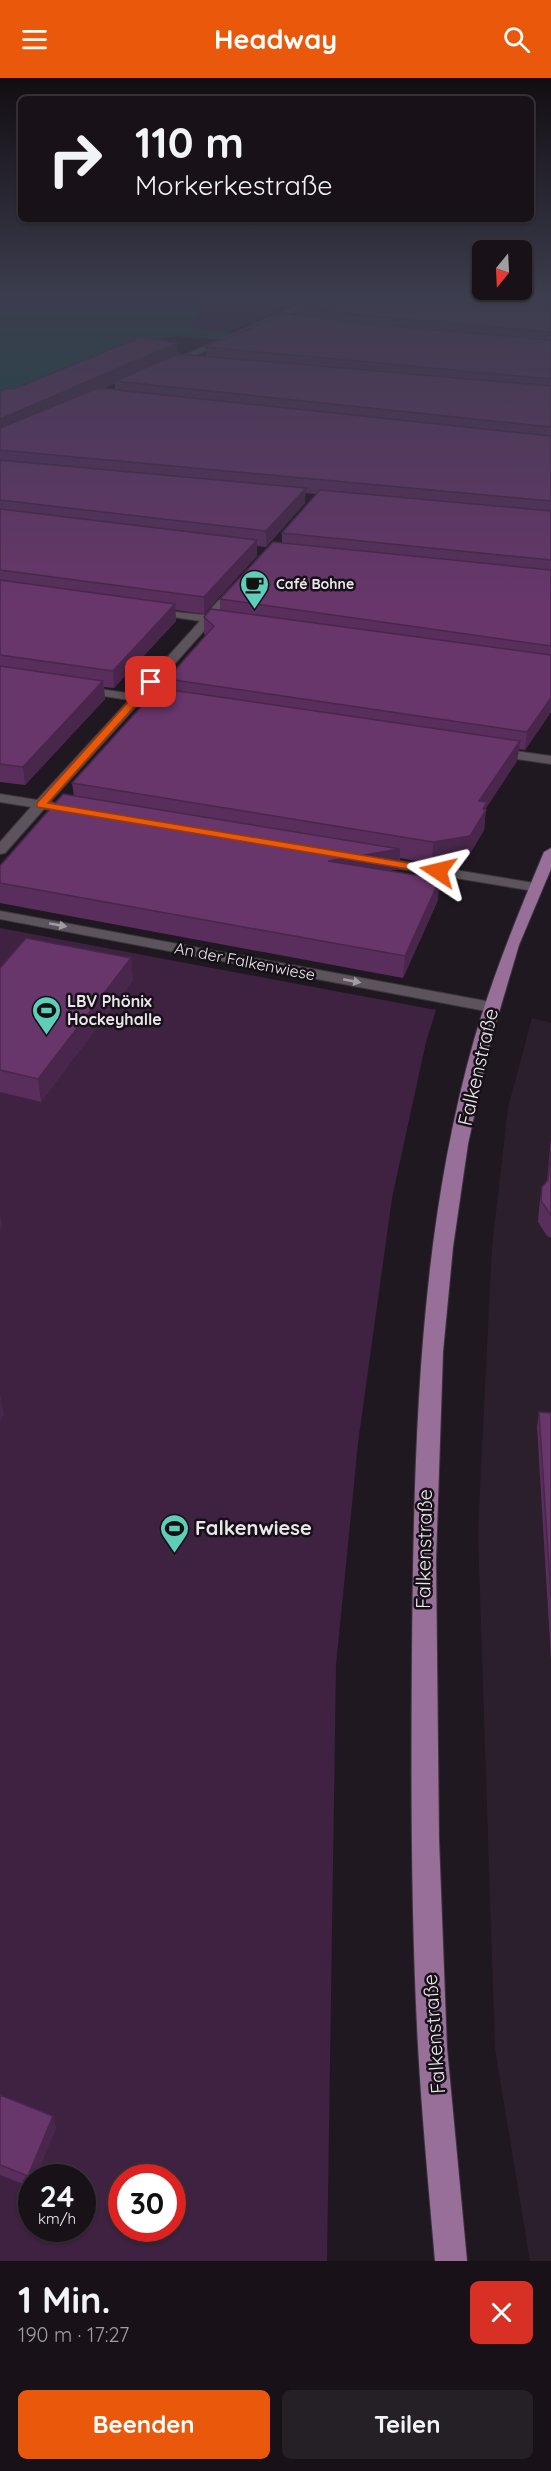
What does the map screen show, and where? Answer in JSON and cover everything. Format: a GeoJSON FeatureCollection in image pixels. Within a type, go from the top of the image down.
{"type":"FeatureCollection","features":[{"type":"Feature","properties":{"kind":"main road","name":"Falkenstraße"},"geometry":{"type":"LineString","coordinates":[[451,2261],[431,2021],[424,1716],[423,1515],[438,1298],[456,1161],[491,1007],[534,887],[551,852]]}},
{"type":"Feature","properties":{"kind":"street"},"geometry":{"type":"LineString","coordinates":[[0,850],[246,577]]}},
{"type":"Feature","properties":{"kind":"street"},"geometry":{"type":"LineString","coordinates":[[136,609],[242,624]]}},
{"type":"Feature","properties":{"kind":"street"},"geometry":{"type":"LineString","coordinates":[[69,687],[185,705]]}},
{"type":"Feature","properties":{"kind":"street"},"geometry":{"type":"LineString","coordinates":[[480,750],[551,760]]}},
{"type":"Feature","properties":{"kind":"street"},"geometry":{"type":"LineString","coordinates":[[0,798],[88,813]]}},
{"type":"Feature","properties":{"kind":"street"},"geometry":{"type":"LineString","coordinates":[[356,857],[534,887]]}},
{"type":"Feature","properties":{"kind":"street","name":"An der Falkenwiese"},"geometry":{"type":"LineString","coordinates":[[0,915],[491,1007]]}},
{"type":"Feature","properties":{"kind":"shaded area","name":"Falkenwiese"},"geometry":{"type":"Polygon","coordinates":[[[0,928],[436,1010],[426,1042],[392,1198],[358,1443],[336,1666],[327,2261],[0,2261],[0,928]]]}},
{"type":"Feature","properties":{"kind":"shaded area"},"geometry":{"type":"Polygon","coordinates":[[[532,1018],[551,1023],[551,2261],[530,2261],[495,2048],[478,1532],[492,1248],[508,1108],[532,1018]]]}},
{"type":"Feature","properties":{"kind":"building"},"geometry":{"type":"Polygon","coordinates":[[[0,398],[49,398],[0,419],[0,398]]]}},
{"type":"Feature","properties":{"kind":"building"},"geometry":{"type":"Polygon","coordinates":[[[74,398],[191,398],[551,436],[551,501],[0,450],[0,428],[74,398]]]}},
{"type":"Feature","properties":{"kind":"building"},"geometry":{"type":"Polygon","coordinates":[[[275,398],[551,398],[551,427],[275,398]]]}},
{"type":"Feature","properties":{"kind":"building"},"geometry":{"type":"Polygon","coordinates":[[[0,460],[306,488],[266,531],[0,500],[0,460]]]}},
{"type":"Feature","properties":{"kind":"building"},"geometry":{"type":"Polygon","coordinates":[[[320,490],[551,511],[551,560],[282,533],[320,490]]]}},
{"type":"Feature","properties":{"kind":"building"},"geometry":{"type":"Polygon","coordinates":[[[0,509],[257,540],[204,597],[0,570],[0,509]]]}},
{"type":"Feature","properties":{"kind":"building"},"geometry":{"type":"Polygon","coordinates":[[[273,542],[551,570],[551,646],[220,599],[273,542]]]}},
{"type":"Feature","properties":{"kind":"building"},"geometry":{"type":"Polygon","coordinates":[[[0,580],[175,604],[113,671],[0,655],[0,580]]]}},
{"type":"Feature","properties":{"kind":"building"},"geometry":{"type":"Polygon","coordinates":[[[211,609],[551,655],[551,698],[527,732],[167,679],[214,626],[204,617],[211,609]]]}},
{"type":"Feature","properties":{"kind":"building"},"geometry":{"type":"Polygon","coordinates":[[[0,666],[103,681],[23,767],[0,764],[0,666]]]}},
{"type":"Feature","properties":{"kind":"building"},"geometry":{"type":"Polygon","coordinates":[[[158,688],[520,741],[479,801],[487,802],[483,809],[486,810],[470,836],[433,842],[72,783],[158,688]]]}},
{"type":"Feature","properties":{"kind":"building"},"geometry":{"type":"Polygon","coordinates":[[[63,794],[400,849],[328,861],[440,879],[405,956],[0,883],[0,866],[63,794]]]}},
{"type":"Feature","properties":{"kind":"building","name":"LBV Phönix Hockeyhalle"},"geometry":{"type":"Polygon","coordinates":[[[26,938],[131,958],[38,1079],[0,1070],[0,968],[26,938]]]}},
{"type":"Feature","properties":{"kind":"building"},"geometry":{"type":"Polygon","coordinates":[[[551,1150],[551,1215],[541,1201],[542,1187],[548,1180],[551,1150]]]}},
{"type":"Feature","properties":{"kind":"building"},"geometry":{"type":"Polygon","coordinates":[[[539,1412],[551,1413],[551,1598],[539,1412]]]}},
{"type":"Feature","properties":{"kind":"building"},"geometry":{"type":"Polygon","coordinates":[[[0,2095],[53,2116],[33,2164],[18,2164],[18,2172],[0,2165],[0,2095]]]}},
{"type":"Feature","properties":{"kind":"place","name":"Café Bohne"},"geometry":{"type":"Point","coordinates":[255,610]}},
{"type":"Feature","properties":{"kind":"place","name":"LBV Phönix Hockeyhalle"},"geometry":{"type":"Point","coordinates":[46,1036]}},
{"type":"Feature","properties":{"kind":"place","name":"Falkenwiese"},"geometry":{"type":"Point","coordinates":[174,1554]}},
{"type":"Feature","properties":{"kind":"route"},"geometry":{"type":"LineString","coordinates":[[151,682],[41,805],[438,871]]}}]}
